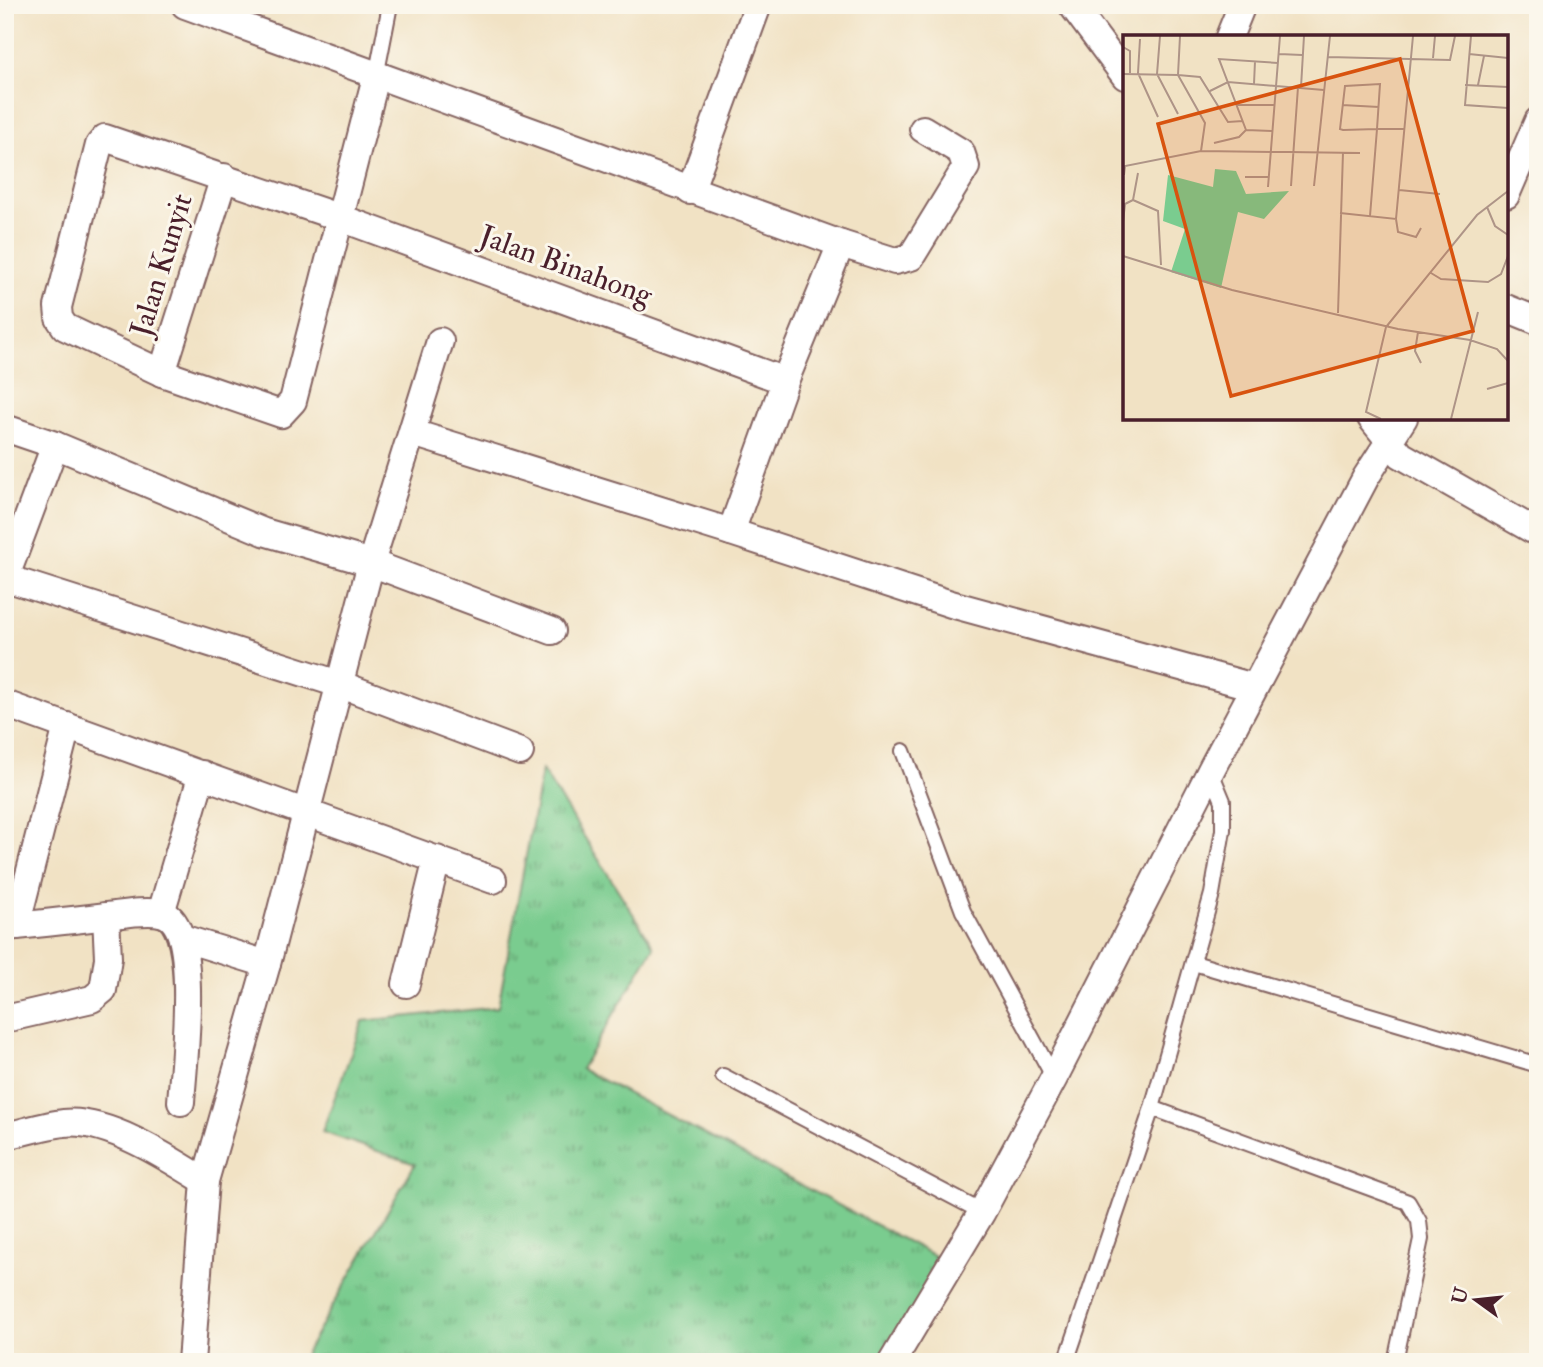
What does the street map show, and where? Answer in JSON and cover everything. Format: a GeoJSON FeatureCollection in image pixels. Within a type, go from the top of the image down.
{"type":"FeatureCollection","features":[{"type":"Feature","properties":{"kind":"street"},"geometry":{"type":"LineString","coordinates":[[185,5],[690,191],[895,261],[911,257],[966,167],[961,152],[923,129]]}},
{"type":"Feature","properties":{"kind":"street"},"geometry":{"type":"LineString","coordinates":[[690,191],[758,5]]}},
{"type":"Feature","properties":{"kind":"street"},"geometry":{"type":"LineString","coordinates":[[1072,5],[1123,73]]}},
{"type":"Feature","properties":{"kind":"street"},"geometry":{"type":"LineString","coordinates":[[1230,35],[1241,5]]}},
{"type":"Feature","properties":{"kind":"street"},"geometry":{"type":"LineString","coordinates":[[162,373],[281,414],[293,401],[376,77]]}},
{"type":"Feature","properties":{"kind":"street"},"geometry":{"type":"LineString","coordinates":[[1508,184],[1516,140],[1538,121]]}},
{"type":"Feature","properties":{"kind":"street","name":"Jalan Binahong"},"geometry":{"type":"LineString","coordinates":[[162,373],[65,327],[59,318],[58,307],[99,145],[105,138],[116,139],[338,217],[778,378]]}},
{"type":"Feature","properties":{"kind":"street","name":"Jalan Kunyit"},"geometry":{"type":"LineString","coordinates":[[162,373],[224,177]]}},
{"type":"Feature","properties":{"kind":"street"},"geometry":{"type":"LineString","coordinates":[[732,532],[778,378],[841,244]]}},
{"type":"Feature","properties":{"kind":"street"},"geometry":{"type":"LineString","coordinates":[[1508,309],[1538,321]]}},
{"type":"Feature","properties":{"kind":"street"},"geometry":{"type":"LineString","coordinates":[[191,1362],[205,1181],[342,685],[371,563],[440,341]]}},
{"type":"Feature","properties":{"kind":"street"},"geometry":{"type":"LineString","coordinates":[[1372,420],[1387,442],[1401,455],[1431,475],[1538,533]]}},
{"type":"Feature","properties":{"kind":"street"},"geometry":{"type":"LineString","coordinates":[[892,1362],[982,1212],[1054,1078],[1254,687],[1387,442],[1403,420]]}},
{"type":"Feature","properties":{"kind":"street"},"geometry":{"type":"LineString","coordinates":[[5,428],[55,445],[264,532],[371,563],[552,631]]}},
{"type":"Feature","properties":{"kind":"street"},"geometry":{"type":"LineString","coordinates":[[413,433],[732,532],[951,604],[1254,687]]}},
{"type":"Feature","properties":{"kind":"street"},"geometry":{"type":"LineString","coordinates":[[55,445],[7,569],[342,685],[520,752]]}},
{"type":"Feature","properties":{"kind":"street"},"geometry":{"type":"LineString","coordinates":[[5,704],[306,810],[493,880]]}},
{"type":"Feature","properties":{"kind":"street"},"geometry":{"type":"LineString","coordinates":[[67,726],[10,926],[161,913],[178,926],[182,938],[187,984],[181,1102]]}},
{"type":"Feature","properties":{"kind":"street"},"geometry":{"type":"LineString","coordinates":[[161,913],[202,774]]}},
{"type":"Feature","properties":{"kind":"street"},"geometry":{"type":"LineString","coordinates":[[406,984],[437,859]]}},
{"type":"Feature","properties":{"kind":"street"},"geometry":{"type":"LineString","coordinates":[[5,1018],[92,999],[103,990],[108,958],[106,916]]}},
{"type":"Feature","properties":{"kind":"street"},"geometry":{"type":"LineString","coordinates":[[182,938],[267,964]]}},
{"type":"Feature","properties":{"kind":"street"},"geometry":{"type":"LineString","coordinates":[[5,1136],[65,1122],[85,1124],[145,1144],[205,1181]]}},
{"type":"Feature","properties":{"kind":"lane"},"geometry":{"type":"LineString","coordinates":[[376,77],[390,5]]}},
{"type":"Feature","properties":{"kind":"lane"},"geometry":{"type":"LineString","coordinates":[[903,751],[963,911],[1054,1078]]}},
{"type":"Feature","properties":{"kind":"lane"},"geometry":{"type":"LineString","coordinates":[[1066,1362],[1152,1108],[1212,894],[1223,830],[1223,801],[1211,771]]}},
{"type":"Feature","properties":{"kind":"lane"},"geometry":{"type":"LineString","coordinates":[[1194,963],[1538,1065]]}},
{"type":"Feature","properties":{"kind":"lane"},"geometry":{"type":"LineString","coordinates":[[723,1076],[982,1212]]}},
{"type":"Feature","properties":{"kind":"lane"},"geometry":{"type":"LineString","coordinates":[[1152,1108],[1408,1202],[1419,1221],[1421,1239],[1395,1362]]}},
{"type":"Feature","properties":{"kind":"green space"},"geometry":{"type":"Polygon","coordinates":[[[542,770],[654,947],[581,1069],[959,1269],[900,1362],[300,1362],[415,1164],[322,1132],[363,1021],[498,1007],[542,770]]]}}]}
